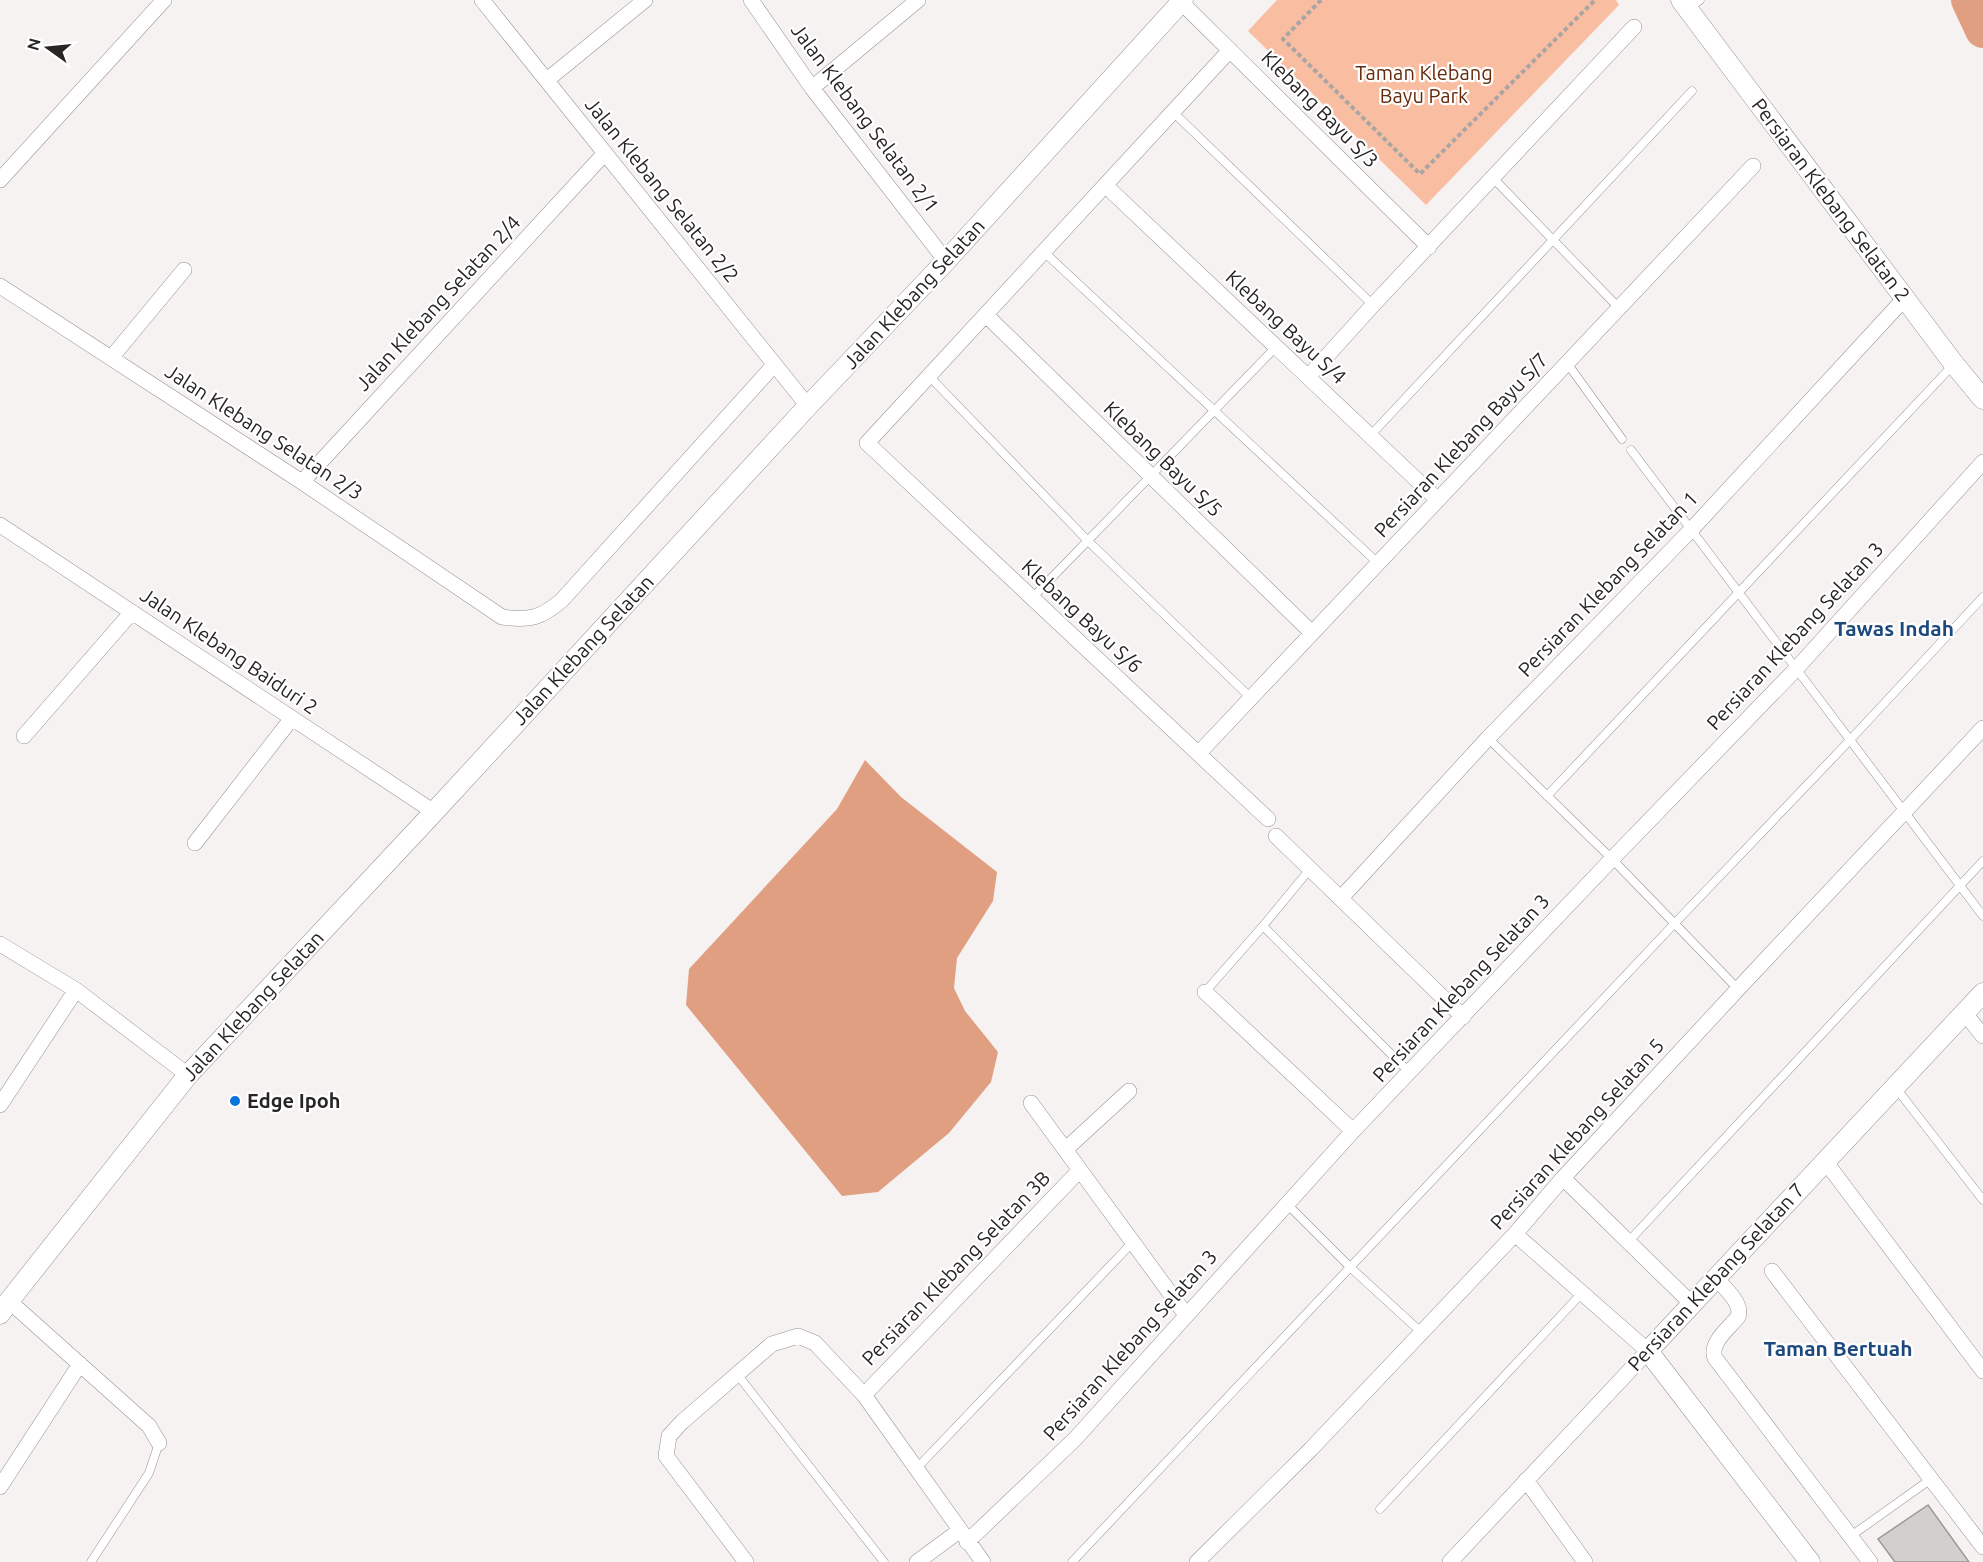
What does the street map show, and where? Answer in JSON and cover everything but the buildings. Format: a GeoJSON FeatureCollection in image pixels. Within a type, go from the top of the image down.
{"type":"FeatureCollection","features":[{"type":"Feature","properties":{"kind":"street"},"geometry":{"type":"LineString","coordinates":[[0,180],[164,0]]}},
{"type":"Feature","properties":{"kind":"street","name":"Jalan Klebang Selatan 2/2"},"geometry":{"type":"LineString","coordinates":[[482,0],[808,406]]}},
{"type":"Feature","properties":{"kind":"street"},"geometry":{"type":"LineString","coordinates":[[547,80],[645,0]]}},
{"type":"Feature","properties":{"kind":"street","name":"Jalan Klebang Selatan 2/1"},"geometry":{"type":"LineString","coordinates":[[751,0],[812,88],[946,261]]}},
{"type":"Feature","properties":{"kind":"street"},"geometry":{"type":"LineString","coordinates":[[812,88],[918,0]]}},
{"type":"Feature","properties":{"kind":"street","name":"Klebang Bayu S/3"},"geometry":{"type":"LineString","coordinates":[[1182,1],[1429,247]]}},
{"type":"Feature","properties":{"kind":"street","name":"Jalan Klebang Selatan"},"geometry":{"type":"LineString","coordinates":[[4,1307],[188,1075],[808,406],[946,261],[1182,1]]}},
{"type":"Feature","properties":{"kind":"street","name":"Persiaran Klebang Selatan 2"},"geometry":{"type":"LineString","coordinates":[[1690,3],[1905,298],[1983,399]]}},
{"type":"Feature","properties":{"kind":"street"},"geometry":{"type":"LineString","coordinates":[[1308,377],[1634,27]]}},
{"type":"Feature","properties":{"kind":"street"},"geometry":{"type":"LineString","coordinates":[[929,376],[1230,50]]}},
{"type":"Feature","properties":{"kind":"street","name":"Jalan Klebang Selatan 2/4"},"geometry":{"type":"LineString","coordinates":[[302,482],[605,153]]}},
{"type":"Feature","properties":{"kind":"street","name":"Persiaran Klebang Bayu S/7"},"geometry":{"type":"LineString","coordinates":[[1199,753],[1753,166]]}},
{"type":"Feature","properties":{"kind":"street","name":"Klebang Bayu S/4"},"geometry":{"type":"LineString","coordinates":[[1106,186],[1438,500]]}},
{"type":"Feature","properties":{"kind":"street"},"geometry":{"type":"LineString","coordinates":[[111,358],[184,270]]}},
{"type":"Feature","properties":{"kind":"street","name":"Jalan Klebang Selatan 2/3"},"geometry":{"type":"LineString","coordinates":[[0,286],[302,482],[502,617],[521,619],[537,617],[562,600],[774,364]]}},
{"type":"Feature","properties":{"kind":"street","name":"Persiaran Klebang Selatan 1"},"geometry":{"type":"LineString","coordinates":[[1341,898],[1488,738],[1692,529],[1905,298]]}},
{"type":"Feature","properties":{"kind":"street","name":"Klebang Bayu S/5"},"geometry":{"type":"LineString","coordinates":[[986,315],[1312,633]]}},
{"type":"Feature","properties":{"kind":"street","name":"Klebang Bayu S/6"},"geometry":{"type":"LineString","coordinates":[[929,376],[867,443],[1268,819]]}},
{"type":"Feature","properties":{"kind":"street","name":"Persiaran Klebang Selatan 3"},"geometry":{"type":"LineString","coordinates":[[917,1562],[963,1536],[1075,1439],[1353,1131],[1797,668],[1983,462]]}},
{"type":"Feature","properties":{"kind":"street","name":"Jalan Klebang Baiduri 2"},"geometry":{"type":"LineString","coordinates":[[0,525],[434,812]]}},
{"type":"Feature","properties":{"kind":"street"},"geometry":{"type":"LineString","coordinates":[[24,736],[132,612]]}},
{"type":"Feature","properties":{"kind":"street"},"geometry":{"type":"LineString","coordinates":[[195,843],[292,718]]}},
{"type":"Feature","properties":{"kind":"street","name":"Persiaran Klebang Selatan 5"},"geometry":{"type":"LineString","coordinates":[[1197,1562],[1311,1449],[1515,1234],[1563,1178],[1983,728]]}},
{"type":"Feature","properties":{"kind":"street"},"geometry":{"type":"LineString","coordinates":[[1276,836],[1463,1017]]}},
{"type":"Feature","properties":{"kind":"street"},"geometry":{"type":"LineString","coordinates":[[0,945],[76,990],[188,1075]]}},
{"type":"Feature","properties":{"kind":"street"},"geometry":{"type":"LineString","coordinates":[[0,1105],[76,990]]}},
{"type":"Feature","properties":{"kind":"street"},"geometry":{"type":"LineString","coordinates":[[1205,992],[1353,1131]]}},
{"type":"Feature","properties":{"kind":"street","name":"Persiaran Klebang Selatan 7"},"geometry":{"type":"LineString","coordinates":[[1449,1562],[1983,993]]}},
{"type":"Feature","properties":{"kind":"street"},"geometry":{"type":"LineString","coordinates":[[1964,1012],[1983,1036]]}},
{"type":"Feature","properties":{"kind":"street"},"geometry":{"type":"LineString","coordinates":[[1065,1150],[1129,1091]]}},
{"type":"Feature","properties":{"kind":"street"},"geometry":{"type":"LineString","coordinates":[[1031,1102],[1186,1315]]}},
{"type":"Feature","properties":{"kind":"street"},"geometry":{"type":"LineString","coordinates":[[1825,1161],[1983,1371]]}},
{"type":"Feature","properties":{"kind":"street","name":"Persiaran Klebang Selatan 3B"},"geometry":{"type":"LineString","coordinates":[[864,1395],[1079,1171]]}},
{"type":"Feature","properties":{"kind":"street"},"geometry":{"type":"LineString","coordinates":[[1563,1178],[1691,1303]]}},
{"type":"Feature","properties":{"kind":"street"},"geometry":{"type":"LineString","coordinates":[[1515,1234],[1648,1351],[1810,1562]]}},
{"type":"Feature","properties":{"kind":"street"},"geometry":{"type":"LineString","coordinates":[[1772,1270],[1983,1547]]}},
{"type":"Feature","properties":{"kind":"street"},"geometry":{"type":"LineString","coordinates":[[1716,1278],[1739,1306],[1740,1313],[1716,1343],[1712,1352],[1715,1358],[1870,1562]]}},
{"type":"Feature","properties":{"kind":"street"},"geometry":{"type":"LineString","coordinates":[[4,1307],[80,1364],[149,1426],[159,1443]]}},
{"type":"Feature","properties":{"kind":"street"},"geometry":{"type":"LineString","coordinates":[[746,1562],[666,1456],[669,1436],[772,1344],[798,1336],[815,1342],[864,1395],[982,1562]]}},
{"type":"Feature","properties":{"kind":"street"},"geometry":{"type":"LineString","coordinates":[[0,1486],[80,1364]]}},
{"type":"Feature","properties":{"kind":"street"},"geometry":{"type":"LineString","coordinates":[[1526,1480],[1585,1562]]}},
{"type":"Feature","properties":{"kind":"lane"},"geometry":{"type":"LineString","coordinates":[[1370,436],[1692,91]]}},
{"type":"Feature","properties":{"kind":"lane"},"geometry":{"type":"LineString","coordinates":[[1173,112],[1373,305]]}},
{"type":"Feature","properties":{"kind":"lane"},"geometry":{"type":"LineString","coordinates":[[1493,178],[1619,308]]}},
{"type":"Feature","properties":{"kind":"lane"},"geometry":{"type":"LineString","coordinates":[[1044,252],[1378,563]]}},
{"type":"Feature","properties":{"kind":"lane"},"geometry":{"type":"LineString","coordinates":[[1032,598],[1276,347]]}},
{"type":"Feature","properties":{"kind":"lane"},"geometry":{"type":"LineString","coordinates":[[1567,363],[1622,439]]}},
{"type":"Feature","properties":{"kind":"lane"},"geometry":{"type":"LineString","coordinates":[[1547,796],[1954,364]]}},
{"type":"Feature","properties":{"kind":"lane"},"geometry":{"type":"LineString","coordinates":[[929,376],[1088,541],[1251,698]]}},
{"type":"Feature","properties":{"kind":"lane"},"geometry":{"type":"LineString","coordinates":[[1631,450],[1983,916]]}},
{"type":"Feature","properties":{"kind":"lane"},"geometry":{"type":"LineString","coordinates":[[1072,1562],[1983,597]]}},
{"type":"Feature","properties":{"kind":"lane"},"geometry":{"type":"LineString","coordinates":[[1488,738],[1612,859],[1738,989]]}},
{"type":"Feature","properties":{"kind":"lane"},"geometry":{"type":"LineString","coordinates":[[1629,1241],[1983,861]]}},
{"type":"Feature","properties":{"kind":"lane"},"geometry":{"type":"LineString","coordinates":[[1205,992],[1310,869]]}},
{"type":"Feature","properties":{"kind":"lane"},"geometry":{"type":"LineString","coordinates":[[1263,926],[1410,1073]]}},
{"type":"Feature","properties":{"kind":"lane"},"geometry":{"type":"LineString","coordinates":[[1895,1087],[1983,1200]]}},
{"type":"Feature","properties":{"kind":"lane"},"geometry":{"type":"LineString","coordinates":[[1287,1204],[1351,1268],[1421,1332]]}},
{"type":"Feature","properties":{"kind":"lane"},"geometry":{"type":"LineString","coordinates":[[916,1469],[1132,1243]]}},
{"type":"Feature","properties":{"kind":"lane"},"geometry":{"type":"LineString","coordinates":[[1380,1509],[1582,1293]]}},
{"type":"Feature","properties":{"kind":"lane"},"geometry":{"type":"LineString","coordinates":[[737,1374],[884,1562]]}},
{"type":"Feature","properties":{"kind":"lane"},"geometry":{"type":"LineString","coordinates":[[91,1562],[149,1473],[159,1443]]}},
{"type":"Feature","properties":{"kind":"lane"},"geometry":{"type":"LineString","coordinates":[[1851,1536],[1931,1479]]}},
{"type":"Feature","properties":{"kind":"path"},"geometry":{"type":"LineString","coordinates":[[1321,0],[1283,39],[1420,174],[1595,0]]}},
{"type":"Feature","properties":{"kind":"green space","name":"Taman Klebang Bayu Park"},"geometry":{"type":"Polygon","coordinates":[[[1277,0],[1616,0],[1619,5],[1426,205],[1248,31],[1277,0]]]}},
{"type":"Feature","properties":{"kind":"shaded area"},"geometry":{"type":"Polygon","coordinates":[[[865,760],[901,797],[997,872],[993,901],[957,958],[954,988],[965,1011],[998,1052],[991,1082],[949,1133],[878,1192],[842,1196],[686,1005],[689,969],[837,809],[865,760]]]}},
{"type":"Feature","properties":{"kind":"waterway"},"geometry":{"type":"LineString","coordinates":[[1969,0],[1983,30]]}},
{"type":"Feature","properties":{"kind":"place","name":"Edge Ipoh"},"geometry":{"type":"Point","coordinates":[235,1101]}},
{"type":"Feature","properties":{"kind":"district","name":"Tawas Indah"},"geometry":{"type":"Point","coordinates":[1894,629]}},
{"type":"Feature","properties":{"kind":"district","name":"Taman Bertuah"},"geometry":{"type":"Point","coordinates":[1838,1349]}}]}
